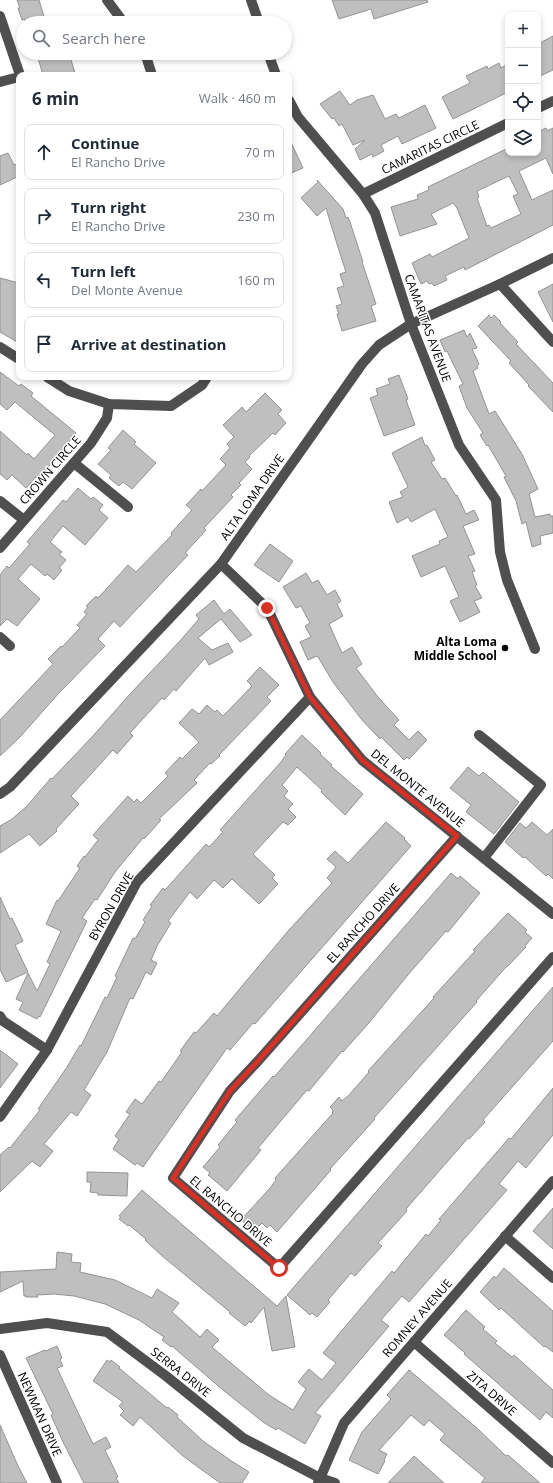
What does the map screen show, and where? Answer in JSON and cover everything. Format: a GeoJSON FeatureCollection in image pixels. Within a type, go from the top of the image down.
{"type":"FeatureCollection","features":[{"type":"Feature","properties":{"kind":"street"},"geometry":{"type":"LineString","coordinates":[[107,0],[119,16]]}},
{"type":"Feature","properties":{"kind":"street"},"geometry":{"type":"LineString","coordinates":[[251,0],[257,16]]}},
{"type":"Feature","properties":{"kind":"street"},"geometry":{"type":"LineString","coordinates":[[0,16],[18,72]]}},
{"type":"Feature","properties":{"kind":"street"},"geometry":{"type":"LineString","coordinates":[[147,60],[151,72]]}},
{"type":"Feature","properties":{"kind":"street"},"geometry":{"type":"LineString","coordinates":[[271,60],[275,72]]}},
{"type":"Feature","properties":{"kind":"street"},"geometry":{"type":"LineString","coordinates":[[0,82],[16,77]]}},
{"type":"Feature","properties":{"kind":"street"},"geometry":{"type":"LineString","coordinates":[[541,107],[553,101]]}},
{"type":"Feature","properties":{"kind":"street","name":"CAMARITAS AVENUE"},"geometry":{"type":"LineString","coordinates":[[292,106],[298,118],[363,194],[375,213],[411,324],[459,445],[496,500],[500,552],[507,580],[534,649]]}},
{"type":"Feature","properties":{"kind":"street","name":"CAMARITAS CIRCLE"},"geometry":{"type":"LineString","coordinates":[[363,194],[505,124]]}},
{"type":"Feature","properties":{"kind":"street","name":"ALTA LOMA DRIVE"},"geometry":{"type":"LineString","coordinates":[[0,794],[10,787],[221,564],[362,364],[380,345],[411,324],[500,284],[553,258]]}},
{"type":"Feature","properties":{"kind":"street"},"geometry":{"type":"LineString","coordinates":[[500,284],[553,342]]}},
{"type":"Feature","properties":{"kind":"street"},"geometry":{"type":"LineString","coordinates":[[0,347],[16,357]]}},
{"type":"Feature","properties":{"kind":"street"},"geometry":{"type":"LineString","coordinates":[[52,380],[69,391],[109,404],[171,406],[202,385],[204,380]]}},
{"type":"Feature","properties":{"kind":"street","name":"CROWN CIRCLE"},"geometry":{"type":"LineString","coordinates":[[0,548],[92,443],[107,418],[109,404]]}},
{"type":"Feature","properties":{"kind":"street"},"geometry":{"type":"LineString","coordinates":[[74,463],[128,508]]}},
{"type":"Feature","properties":{"kind":"street"},"geometry":{"type":"LineString","coordinates":[[0,501],[24,520]]}},
{"type":"Feature","properties":{"kind":"street","name":"DEL MONTE AVENUE"},"geometry":{"type":"LineString","coordinates":[[221,564],[267,608],[310,697],[362,760],[553,914]]}},
{"type":"Feature","properties":{"kind":"street"},"geometry":{"type":"LineString","coordinates":[[0,637],[10,646]]}},
{"type":"Feature","properties":{"kind":"street","name":"BYRON DRIVE"},"geometry":{"type":"LineString","coordinates":[[0,1117],[47,1050],[137,882],[310,697]]}},
{"type":"Feature","properties":{"kind":"street"},"geometry":{"type":"LineString","coordinates":[[479,735],[541,785],[484,858]]}},
{"type":"Feature","properties":{"kind":"street","name":"EL RANCHO DRIVE"},"geometry":{"type":"LineString","coordinates":[[457,836],[230,1091],[173,1178],[279,1268],[553,957]]}},
{"type":"Feature","properties":{"kind":"street"},"geometry":{"type":"LineString","coordinates":[[0,1016],[3,1021],[47,1050]]}},
{"type":"Feature","properties":{"kind":"street","name":"ROMNEY AVENUE"},"geometry":{"type":"LineString","coordinates":[[319,1480],[344,1423],[553,1181]]}},
{"type":"Feature","properties":{"kind":"street"},"geometry":{"type":"LineString","coordinates":[[505,1236],[553,1278]]}},
{"type":"Feature","properties":{"kind":"street","name":"SERRA DRIVE"},"geometry":{"type":"LineString","coordinates":[[0,1329],[47,1323],[107,1332],[166,1376],[243,1438],[319,1480],[334,1483]]}},
{"type":"Feature","properties":{"kind":"street","name":"ZITA DRIVE"},"geometry":{"type":"LineString","coordinates":[[414,1342],[553,1463]]}},
{"type":"Feature","properties":{"kind":"street","name":"NEWMAN DRIVE"},"geometry":{"type":"LineString","coordinates":[[0,1355],[57,1483]]}},
{"type":"Feature","properties":{"kind":"building"},"geometry":{"type":"Polygon","coordinates":[[[17,0],[39,0],[44,16],[21,16],[18,8],[20,8],[17,0]]]}},
{"type":"Feature","properties":{"kind":"building"},"geometry":{"type":"Polygon","coordinates":[[[332,0],[427,0],[428,2],[374,19],[371,9],[339,19],[332,0]]]}},
{"type":"Feature","properties":{"kind":"building"},"geometry":{"type":"Polygon","coordinates":[[[553,36],[553,70],[541,76],[541,48],[541,42],[553,36]]]}},
{"type":"Feature","properties":{"kind":"building"},"geometry":{"type":"Polygon","coordinates":[[[39,60],[71,60],[75,72],[42,72],[39,60]]]}},
{"type":"Feature","properties":{"kind":"building"},"geometry":{"type":"Polygon","coordinates":[[[499,63],[501,68],[505,66],[505,93],[453,119],[442,97],[470,83],[466,76],[487,66],[488,69],[499,63]]]}},
{"type":"Feature","properties":{"kind":"building"},"geometry":{"type":"Polygon","coordinates":[[[340,91],[350,105],[357,100],[373,95],[385,119],[396,114],[399,118],[425,105],[436,128],[402,144],[398,136],[381,145],[384,151],[373,157],[372,154],[360,160],[355,149],[365,140],[353,145],[342,124],[339,126],[334,118],[332,119],[320,104],[340,91]]]}},
{"type":"Feature","properties":{"kind":"building"},"geometry":{"type":"Polygon","coordinates":[[[546,128],[547,131],[553,128],[553,174],[546,158],[519,171],[532,200],[553,190],[553,225],[465,270],[464,267],[445,276],[447,280],[434,286],[432,283],[429,284],[427,281],[421,284],[412,263],[430,254],[432,257],[469,238],[457,208],[453,203],[431,214],[437,224],[400,236],[391,207],[418,199],[417,195],[429,190],[428,187],[505,149],[505,156],[541,156],[541,130],[546,128]],[[509,176],[477,191],[479,197],[477,198],[487,226],[489,225],[491,228],[521,214],[513,196],[518,194],[509,176]]]}},
{"type":"Feature","properties":{"kind":"building"},"geometry":{"type":"Polygon","coordinates":[[[292,144],[303,168],[292,173],[292,144]]]}},
{"type":"Feature","properties":{"kind":"building"},"geometry":{"type":"Polygon","coordinates":[[[8,153],[14,165],[16,164],[16,177],[0,185],[0,156],[8,153]]]}},
{"type":"Feature","properties":{"kind":"building"},"geometry":{"type":"Polygon","coordinates":[[[317,180],[343,209],[346,218],[348,217],[376,304],[371,306],[376,321],[342,331],[336,306],[342,304],[337,288],[344,286],[340,274],[346,272],[326,208],[317,216],[301,198],[318,182],[317,180]]]}},
{"type":"Feature","properties":{"kind":"building"},"geometry":{"type":"Polygon","coordinates":[[[0,278],[16,282],[16,341],[0,332],[0,278]]]}},
{"type":"Feature","properties":{"kind":"building"},"geometry":{"type":"Polygon","coordinates":[[[553,284],[553,322],[538,292],[553,284]]]}},
{"type":"Feature","properties":{"kind":"building"},"geometry":{"type":"Polygon","coordinates":[[[489,315],[491,318],[494,315],[501,322],[500,323],[518,342],[516,344],[553,383],[553,412],[528,386],[529,385],[509,363],[511,361],[478,326],[489,315]]]}},
{"type":"Feature","properties":{"kind":"building"},"geometry":{"type":"Polygon","coordinates":[[[464,330],[467,337],[470,333],[477,348],[472,349],[479,364],[477,366],[478,368],[473,371],[489,414],[495,411],[522,454],[538,489],[529,494],[535,517],[550,514],[550,516],[553,516],[553,533],[540,536],[541,544],[532,547],[526,522],[522,524],[516,501],[504,477],[506,476],[488,445],[487,446],[480,435],[483,433],[467,408],[459,386],[463,384],[440,340],[464,330]]]}},
{"type":"Feature","properties":{"kind":"building"},"geometry":{"type":"Polygon","coordinates":[[[0,372],[19,386],[21,384],[33,393],[31,396],[76,433],[38,479],[36,477],[26,488],[12,475],[7,480],[0,474],[0,431],[27,455],[28,453],[34,459],[55,435],[15,402],[7,410],[0,404],[0,372]]]}},
{"type":"Feature","properties":{"kind":"building"},"geometry":{"type":"Polygon","coordinates":[[[399,375],[408,399],[406,400],[415,425],[384,436],[370,398],[378,395],[376,389],[390,384],[388,379],[399,375]]]}},
{"type":"Feature","properties":{"kind":"building"},"geometry":{"type":"Polygon","coordinates":[[[265,393],[282,410],[278,414],[286,423],[275,435],[273,433],[249,456],[250,457],[245,462],[252,469],[239,483],[241,485],[231,495],[233,497],[204,528],[206,530],[185,553],[188,555],[120,627],[114,621],[98,639],[105,646],[59,693],[20,737],[0,756],[0,720],[53,664],[48,659],[80,628],[77,625],[87,614],[84,612],[88,607],[86,606],[96,596],[97,598],[100,596],[128,565],[136,572],[172,535],[171,533],[192,510],[186,505],[201,489],[202,491],[226,465],[220,459],[230,448],[227,444],[234,437],[223,425],[242,407],[246,412],[265,393]]]}},
{"type":"Feature","properties":{"kind":"building"},"geometry":{"type":"Polygon","coordinates":[[[123,430],[136,442],[134,444],[156,463],[132,489],[123,482],[119,486],[109,478],[111,475],[98,464],[111,450],[108,448],[123,430]]]}},
{"type":"Feature","properties":{"kind":"building"},"geometry":{"type":"Polygon","coordinates":[[[422,437],[425,446],[427,445],[435,460],[431,462],[442,479],[445,478],[456,496],[457,495],[466,514],[474,510],[479,520],[463,526],[475,554],[468,556],[475,571],[472,572],[477,585],[475,586],[482,598],[474,601],[480,612],[460,622],[450,601],[459,597],[445,566],[421,577],[412,556],[440,544],[439,541],[448,537],[435,509],[411,522],[408,517],[397,523],[389,502],[403,497],[400,492],[408,487],[392,453],[422,437]]]}},
{"type":"Feature","properties":{"kind":"building"},"geometry":{"type":"Polygon","coordinates":[[[78,488],[91,499],[93,497],[103,505],[99,510],[108,518],[85,545],[63,526],[50,542],[62,552],[59,554],[66,560],[59,568],[62,570],[54,580],[47,574],[45,576],[31,564],[18,579],[40,599],[17,626],[7,619],[0,626],[0,575],[7,566],[9,568],[30,544],[27,542],[63,500],[66,502],[78,488]]]}},
{"type":"Feature","properties":{"kind":"building"},"geometry":{"type":"Polygon","coordinates":[[[270,544],[293,561],[279,582],[254,565],[270,544]]]}},
{"type":"Feature","properties":{"kind":"building"},"geometry":{"type":"Polygon","coordinates":[[[306,573],[312,583],[318,580],[327,595],[335,590],[341,601],[337,604],[343,616],[329,624],[342,653],[352,647],[362,664],[356,668],[378,697],[399,720],[394,725],[409,740],[418,731],[427,740],[409,759],[407,757],[404,760],[381,737],[380,739],[362,720],[333,682],[317,656],[308,660],[300,642],[311,637],[305,626],[310,623],[301,606],[296,608],[283,587],[306,573]]]}},
{"type":"Feature","properties":{"kind":"building"},"geometry":{"type":"Polygon","coordinates":[[[214,600],[224,614],[230,609],[252,635],[240,642],[221,619],[198,638],[212,650],[228,643],[233,652],[209,665],[205,658],[176,691],[174,689],[164,700],[162,698],[130,733],[133,736],[117,754],[113,750],[71,796],[79,804],[56,829],[57,831],[40,846],[29,834],[0,853],[0,826],[12,819],[27,806],[51,778],[52,779],[92,737],[179,642],[199,619],[196,615],[214,600]]]}},
{"type":"Feature","properties":{"kind":"building"},"geometry":{"type":"Polygon","coordinates":[[[260,667],[279,685],[267,697],[271,701],[219,755],[220,756],[211,764],[210,763],[194,780],[197,783],[159,819],[161,820],[144,839],[143,838],[115,872],[97,900],[95,899],[82,918],[87,921],[40,1017],[39,1016],[37,1019],[19,1010],[23,1002],[16,999],[28,973],[37,991],[50,964],[47,962],[61,931],[46,924],[57,900],[58,901],[80,868],[77,866],[98,840],[93,835],[128,796],[134,802],[137,799],[141,803],[168,776],[165,773],[180,757],[182,759],[199,742],[179,723],[192,709],[199,714],[207,705],[215,712],[217,710],[223,716],[252,686],[247,681],[260,667]]]}},
{"type":"Feature","properties":{"kind":"building"},"geometry":{"type":"Polygon","coordinates":[[[302,735],[321,753],[320,754],[332,765],[331,766],[363,794],[345,815],[321,792],[322,790],[297,767],[282,785],[288,791],[284,796],[293,804],[288,809],[296,817],[288,825],[283,822],[253,854],[275,875],[272,878],[278,884],[259,904],[232,879],[223,888],[214,880],[197,899],[190,892],[168,921],[171,923],[157,946],[151,960],[157,963],[151,975],[146,972],[133,999],[130,998],[107,1052],[84,1090],[91,1095],[77,1116],[71,1112],[44,1144],[53,1151],[40,1167],[32,1161],[0,1192],[0,1155],[9,1147],[10,1148],[40,1110],[38,1109],[67,1067],[80,1045],[81,1046],[105,997],[107,998],[117,977],[115,976],[133,938],[135,939],[145,922],[143,920],[152,906],[150,905],[163,888],[165,890],[206,844],[209,847],[223,832],[220,830],[281,762],[286,755],[285,754],[302,735]]]}},
{"type":"Feature","properties":{"kind":"building"},"geometry":{"type":"Polygon","coordinates":[[[468,767],[479,776],[483,772],[519,802],[494,834],[466,812],[471,805],[450,788],[468,767]]]}},
{"type":"Feature","properties":{"kind":"building"},"geometry":{"type":"Polygon","coordinates":[[[386,822],[405,838],[404,839],[411,846],[255,1024],[253,1023],[230,1050],[227,1048],[143,1167],[137,1163],[135,1165],[113,1149],[119,1139],[115,1136],[130,1114],[126,1112],[135,1099],[142,1104],[159,1081],[161,1082],[182,1052],[180,1051],[194,1032],[196,1033],[214,1013],[217,1016],[288,931],[332,883],[327,878],[336,867],[327,859],[335,851],[348,863],[386,822]]]}},
{"type":"Feature","properties":{"kind":"building"},"geometry":{"type":"Polygon","coordinates":[[[532,822],[547,835],[553,829],[553,879],[548,874],[546,876],[525,857],[523,858],[505,842],[520,823],[526,828],[532,822]]]}},
{"type":"Feature","properties":{"kind":"building"},"geometry":{"type":"Polygon","coordinates":[[[451,873],[458,879],[460,876],[480,893],[448,932],[446,931],[407,976],[368,1024],[343,1052],[342,1051],[309,1091],[307,1090],[258,1148],[261,1150],[227,1191],[208,1175],[210,1173],[203,1167],[220,1147],[218,1145],[237,1122],[235,1120],[451,873]]]}},
{"type":"Feature","properties":{"kind":"building"},"geometry":{"type":"Polygon","coordinates":[[[0,897],[10,919],[12,918],[23,941],[15,945],[28,972],[6,982],[0,969],[0,897]]]}},
{"type":"Feature","properties":{"kind":"building"},"geometry":{"type":"Polygon","coordinates":[[[508,913],[527,930],[525,932],[532,938],[525,946],[526,947],[476,1001],[477,1002],[374,1118],[375,1119],[330,1169],[331,1170],[277,1232],[270,1225],[267,1228],[262,1223],[254,1231],[241,1220],[270,1188],[276,1180],[275,1178],[333,1113],[333,1110],[330,1107],[339,1097],[342,1101],[349,1095],[369,1072],[368,1071],[475,951],[473,950],[508,913]]]}},
{"type":"Feature","properties":{"kind":"building"},"geometry":{"type":"Polygon","coordinates":[[[553,987],[553,1041],[483,1120],[485,1122],[469,1139],[468,1138],[406,1209],[407,1211],[378,1243],[382,1246],[355,1276],[351,1273],[328,1300],[330,1302],[317,1317],[312,1313],[310,1315],[287,1295],[553,987]]]}},
{"type":"Feature","properties":{"kind":"building"},"geometry":{"type":"Polygon","coordinates":[[[0,1050],[18,1064],[0,1088],[0,1050]]]}},
{"type":"Feature","properties":{"kind":"building"},"geometry":{"type":"Polygon","coordinates":[[[553,1088],[553,1135],[526,1168],[518,1161],[499,1184],[507,1190],[409,1302],[402,1296],[381,1320],[389,1326],[315,1413],[321,1416],[305,1444],[278,1428],[276,1430],[263,1422],[172,1346],[171,1347],[162,1340],[164,1337],[139,1320],[105,1304],[74,1296],[54,1294],[37,1295],[38,1297],[26,1297],[24,1296],[23,1281],[0,1292],[0,1272],[56,1269],[57,1252],[72,1254],[71,1262],[81,1263],[80,1272],[115,1280],[152,1298],[157,1289],[179,1303],[172,1312],[200,1337],[207,1329],[219,1340],[212,1347],[269,1395],[293,1410],[306,1389],[298,1382],[309,1369],[322,1380],[336,1363],[323,1353],[392,1271],[394,1273],[426,1234],[428,1236],[441,1220],[439,1219],[509,1138],[511,1139],[553,1088]]]}},
{"type":"Feature","properties":{"kind":"building"},"geometry":{"type":"Polygon","coordinates":[[[87,1172],[128,1173],[127,1196],[98,1195],[98,1193],[90,1192],[91,1182],[87,1182],[87,1172]]]}},
{"type":"Feature","properties":{"kind":"building"},"geometry":{"type":"Polygon","coordinates":[[[142,1190],[277,1306],[286,1296],[295,1347],[272,1351],[264,1307],[251,1323],[250,1321],[245,1326],[161,1255],[145,1240],[146,1239],[119,1219],[121,1217],[119,1216],[142,1190]]]}},
{"type":"Feature","properties":{"kind":"building"},"geometry":{"type":"Polygon","coordinates":[[[553,1208],[553,1249],[533,1231],[553,1208]]]}},
{"type":"Feature","properties":{"kind":"building"},"geometry":{"type":"Polygon","coordinates":[[[504,1268],[553,1311],[553,1352],[545,1346],[544,1347],[501,1308],[499,1310],[480,1292],[494,1276],[496,1278],[504,1268]]]}},
{"type":"Feature","properties":{"kind":"building"},"geometry":{"type":"Polygon","coordinates":[[[466,1310],[485,1327],[483,1329],[497,1341],[495,1343],[512,1357],[514,1355],[553,1390],[553,1418],[546,1412],[540,1420],[444,1335],[466,1310]]]}},
{"type":"Feature","properties":{"kind":"building"},"geometry":{"type":"Polygon","coordinates":[[[57,1346],[62,1358],[60,1360],[63,1366],[57,1368],[93,1444],[106,1437],[111,1447],[105,1450],[118,1477],[116,1478],[119,1483],[84,1483],[63,1442],[51,1415],[53,1414],[26,1358],[57,1346]]]}},
{"type":"Feature","properties":{"kind":"building"},"geometry":{"type":"Polygon","coordinates":[[[107,1360],[110,1362],[111,1360],[167,1408],[168,1407],[178,1415],[177,1417],[203,1441],[249,1472],[242,1483],[220,1483],[183,1456],[140,1417],[133,1426],[120,1415],[124,1411],[119,1406],[123,1402],[93,1381],[107,1360]]]}},
{"type":"Feature","properties":{"kind":"building"},"geometry":{"type":"Polygon","coordinates":[[[409,1370],[478,1429],[506,1456],[508,1455],[540,1483],[481,1483],[485,1478],[440,1440],[445,1434],[429,1420],[424,1426],[411,1415],[379,1450],[387,1454],[378,1474],[349,1460],[362,1432],[391,1399],[387,1395],[409,1370]]]}},
{"type":"Feature","properties":{"kind":"building"},"geometry":{"type":"Polygon","coordinates":[[[0,1425],[18,1466],[27,1483],[0,1483],[0,1425]]]}},
{"type":"Feature","properties":{"kind":"building"},"geometry":{"type":"Polygon","coordinates":[[[414,1456],[444,1483],[388,1483],[414,1456]]]}},
{"type":"Feature","properties":{"kind":"place","name":"Alta Loma Middle School"},"geometry":{"type":"Point","coordinates":[505,648]}},
{"type":"Feature","properties":{"kind":"route"},"geometry":{"type":"LineString","coordinates":[[267,608],[310,697],[362,760],[457,836],[230,1091],[173,1178],[279,1268]]}}]}
